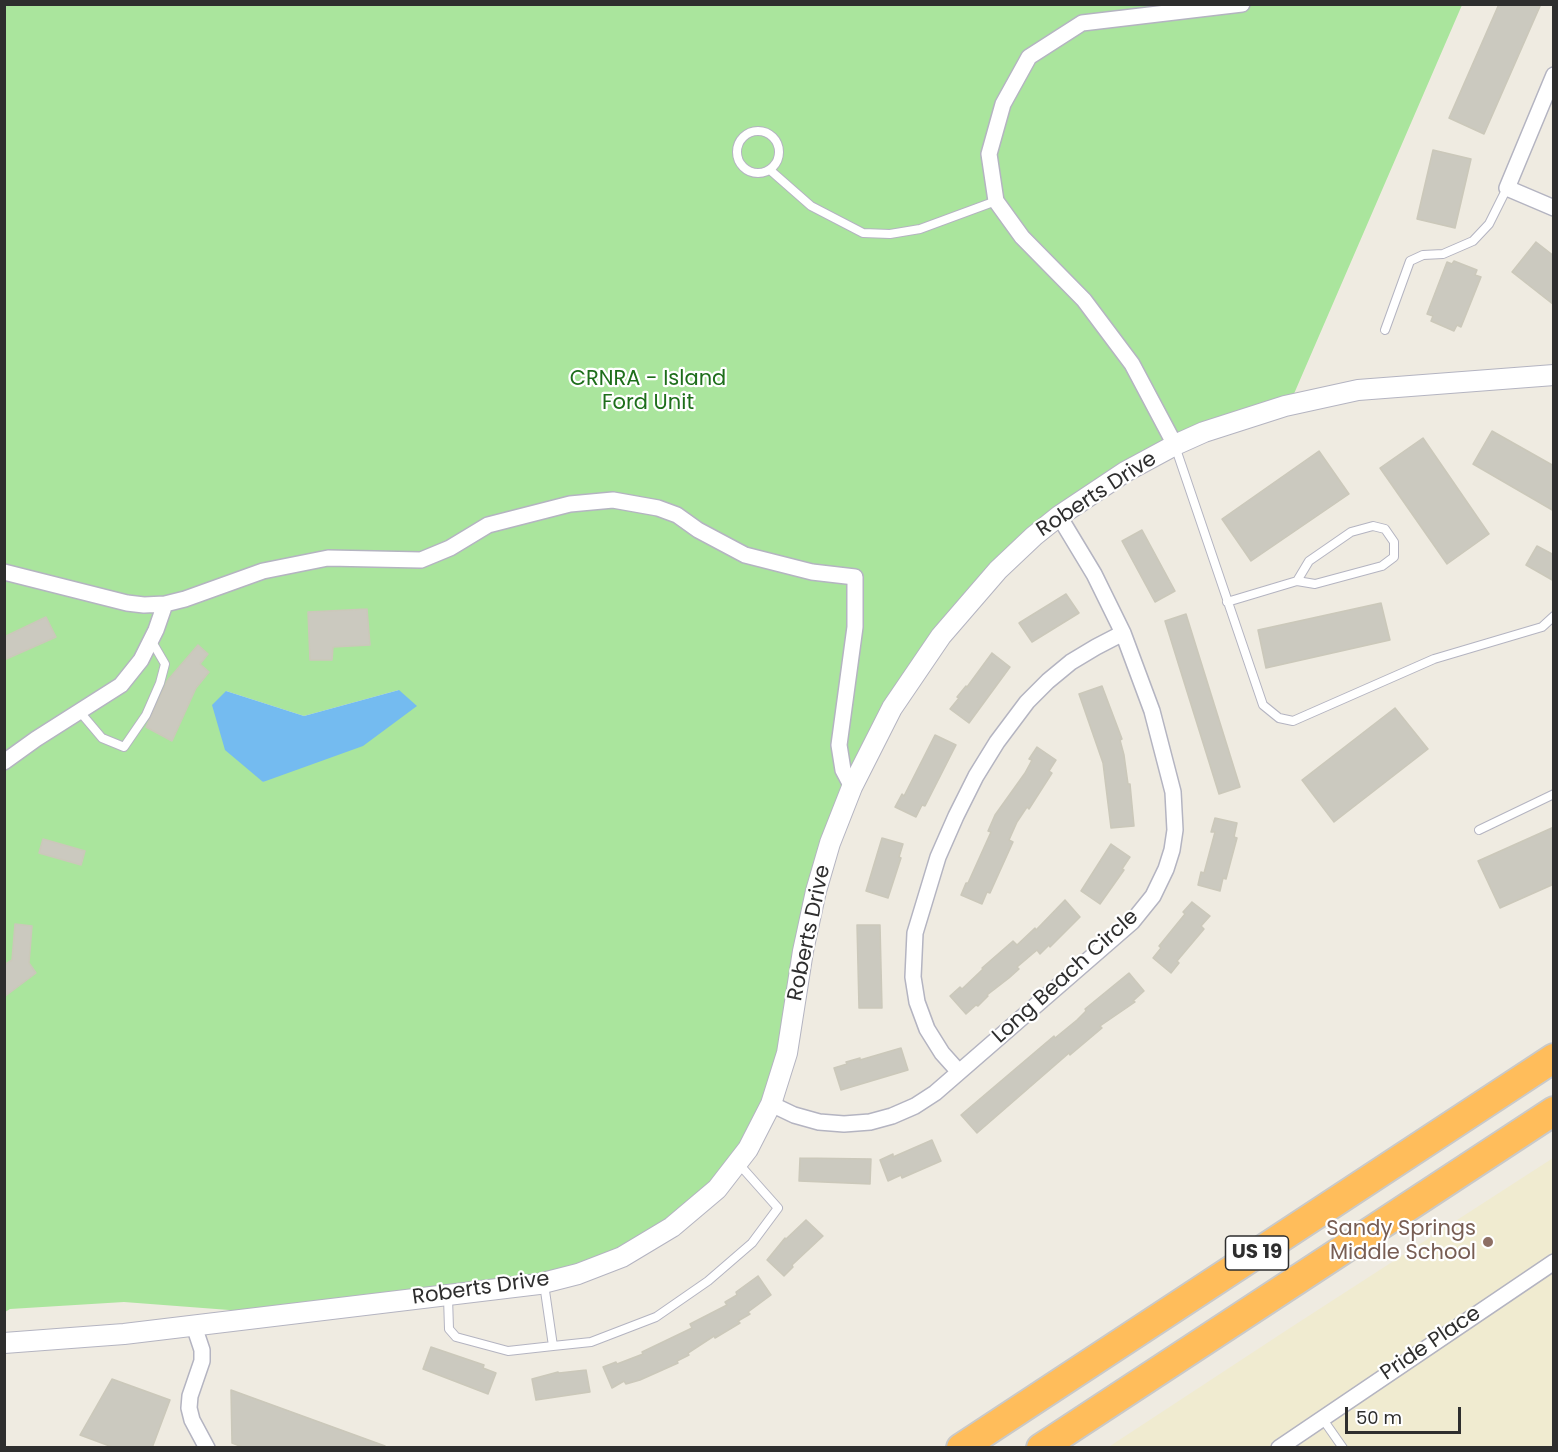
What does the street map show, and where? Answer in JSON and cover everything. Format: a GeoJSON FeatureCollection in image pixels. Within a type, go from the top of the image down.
{"type":"FeatureCollection","features":[{"type":"Feature","properties":{"kind":"highway","name":"US 19"},"geometry":{"type":"LineString","coordinates":[[961,1448],[1554,1058]]}},
{"type":"Feature","properties":{"kind":"highway","name":"US 19"},"geometry":{"type":"LineString","coordinates":[[1041,1448],[1554,1111]]}},
{"type":"Feature","properties":{"kind":"street"},"geometry":{"type":"LineString","coordinates":[[1175,445],[1132,364],[1084,300],[1022,237],[996,201],[990,154],[1003,104],[1029,57],[1082,23],[1242,4]]}},
{"type":"Feature","properties":{"kind":"street"},"geometry":{"type":"LineString","coordinates":[[1554,75],[1507,188],[1554,208]]}},
{"type":"Feature","properties":{"kind":"street","name":"Roberts Drive"},"geometry":{"type":"LineString","coordinates":[[4,1343],[124,1334],[543,1282],[578,1274],[622,1257],[672,1227],[717,1189],[738,1163],[748,1149],[771,1104],[787,1053],[803,951],[816,891],[830,843],[852,787],[892,708],[941,636],[998,570],[1059,516],[1125,472],[1204,432],[1285,406],[1358,390],[1554,375]]}},
{"type":"Feature","properties":{"kind":"street"},"geometry":{"type":"LineString","coordinates":[[4,572],[127,603],[165,604],[263,571],[328,558],[421,560],[450,548],[488,525],[570,504],[613,500],[658,508],[677,515],[698,530],[745,555],[812,572],[855,577],[855,627],[839,745],[843,770],[852,787]]}},
{"type":"Feature","properties":{"kind":"street","name":"Long Beach Circle"},"geometry":{"type":"LineString","coordinates":[[771,1104],[794,1115],[819,1122],[844,1124],[870,1122],[915,1106],[960,1072],[1132,922],[1153,896],[1172,850],[1175,830],[1173,792],[1152,711],[1123,633],[1094,574],[1059,516]]}},
{"type":"Feature","properties":{"kind":"street"},"geometry":{"type":"LineString","coordinates":[[4,762],[121,685],[141,660],[165,604]]}},
{"type":"Feature","properties":{"kind":"street"},"geometry":{"type":"LineString","coordinates":[[960,1072],[942,1053],[927,1029],[917,1002],[913,977],[915,933],[938,857],[976,776],[997,742],[1027,702],[1071,662],[1123,633]]}},
{"type":"Feature","properties":{"kind":"street","name":"Pride Place"},"geometry":{"type":"LineString","coordinates":[[1279,1448],[1554,1262]]}},
{"type":"Feature","properties":{"kind":"street"},"geometry":{"type":"LineString","coordinates":[[194,1326],[202,1350],[202,1361],[190,1396],[189,1408],[192,1420],[207,1448]]}},
{"type":"Feature","properties":{"kind":"lane"},"geometry":{"type":"LineString","coordinates":[[761,130],[774,137],[779,151],[775,164],[770,170],[757,173],[744,168],[736,157],[738,143],[747,133],[761,130]]}},
{"type":"Feature","properties":{"kind":"lane"},"geometry":{"type":"LineString","coordinates":[[770,170],[811,206],[863,233],[890,234],[920,229],[996,201]]}},
{"type":"Feature","properties":{"kind":"lane"},"geometry":{"type":"LineString","coordinates":[[1385,330],[1410,261],[1423,255],[1443,254],[1473,241],[1489,224],[1507,188]]}},
{"type":"Feature","properties":{"kind":"lane"},"geometry":{"type":"LineString","coordinates":[[1175,445],[1263,705],[1279,718],[1293,721],[1434,658],[1542,627],[1554,616]]}},
{"type":"Feature","properties":{"kind":"lane"},"geometry":{"type":"LineString","coordinates":[[1227,602],[1297,581],[1315,584],[1382,566],[1394,557],[1394,542],[1385,530],[1373,526],[1351,532],[1309,561],[1297,581]]}},
{"type":"Feature","properties":{"kind":"lane"},"geometry":{"type":"LineString","coordinates":[[80,712],[102,738],[124,747],[146,715],[160,683],[165,664],[151,639]]}},
{"type":"Feature","properties":{"kind":"lane"},"geometry":{"type":"LineString","coordinates":[[1479,830],[1554,794]]}},
{"type":"Feature","properties":{"kind":"lane"},"geometry":{"type":"LineString","coordinates":[[447,1294],[449,1329],[456,1338],[508,1351],[591,1342],[656,1317],[708,1281],[752,1243],[778,1208],[738,1163]]}},
{"type":"Feature","properties":{"kind":"lane"},"geometry":{"type":"LineString","coordinates":[[543,1282],[553,1346]]}},
{"type":"Feature","properties":{"kind":"lane"},"geometry":{"type":"LineString","coordinates":[[1322,1418],[1343,1448]]}},
{"type":"Feature","properties":{"kind":"shaded area","name":"Sandy Springs Middle School"},"geometry":{"type":"Polygon","coordinates":[[[1553,1158],[1553,1447],[1107,1448],[1293,1326],[1553,1158]]]}},
{"type":"Feature","properties":{"kind":"green space","name":"CRNRA - Island Ford Unit"},"geometry":{"type":"Polygon","coordinates":[[[4,5],[1462,5],[1290,403],[1096,488],[998,573],[898,701],[838,822],[765,1119],[694,1208],[612,1265],[295,1315],[124,1302],[10,1309],[5,1312],[4,5]],[[399,690],[304,716],[226,691],[263,782],[399,690]]]}},
{"type":"Feature","properties":{"kind":"water"},"geometry":{"type":"Polygon","coordinates":[[[399,690],[417,706],[363,746],[263,782],[225,750],[212,705],[226,691],[304,716],[399,690]]]}},
{"type":"Feature","properties":{"kind":"building"},"geometry":{"type":"Polygon","coordinates":[[[1499,4],[1541,4],[1484,134],[1449,118],[1499,4]]]}},
{"type":"Feature","properties":{"kind":"building"},"geometry":{"type":"Polygon","coordinates":[[[1433,150],[1471,159],[1455,228],[1417,219],[1433,150]]]}},
{"type":"Feature","properties":{"kind":"building"},"geometry":{"type":"Polygon","coordinates":[[[1536,242],[1554,256],[1554,305],[1512,272],[1536,242]]]}},
{"type":"Feature","properties":{"kind":"building"},"geometry":{"type":"Polygon","coordinates":[[[1454,261],[1477,270],[1475,275],[1481,277],[1461,327],[1457,325],[1454,331],[1431,321],[1433,316],[1427,314],[1447,262],[1452,264],[1454,261]]]}},
{"type":"Feature","properties":{"kind":"building"},"geometry":{"type":"Polygon","coordinates":[[[1492,431],[1554,466],[1554,511],[1473,464],[1492,431]]]}},
{"type":"Feature","properties":{"kind":"building"},"geometry":{"type":"Polygon","coordinates":[[[1423,438],[1489,534],[1447,564],[1380,468],[1423,438]]]}},
{"type":"Feature","properties":{"kind":"building"},"geometry":{"type":"Polygon","coordinates":[[[1319,451],[1349,494],[1251,561],[1222,519],[1319,451]]]}},
{"type":"Feature","properties":{"kind":"building"},"geometry":{"type":"Polygon","coordinates":[[[1142,530],[1175,591],[1155,602],[1122,541],[1142,530]]]}},
{"type":"Feature","properties":{"kind":"building"},"geometry":{"type":"Polygon","coordinates":[[[1537,546],[1554,555],[1554,581],[1526,565],[1537,546]]]}},
{"type":"Feature","properties":{"kind":"building"},"geometry":{"type":"Polygon","coordinates":[[[1066,594],[1079,613],[1032,642],[1019,623],[1066,594]]]}},
{"type":"Feature","properties":{"kind":"building"},"geometry":{"type":"Polygon","coordinates":[[[1381,603],[1390,640],[1266,668],[1258,630],[1381,603]]]}},
{"type":"Feature","properties":{"kind":"building"},"geometry":{"type":"Polygon","coordinates":[[[367,609],[370,645],[333,647],[332,660],[310,660],[308,612],[367,609]]]}},
{"type":"Feature","properties":{"kind":"building"},"geometry":{"type":"Polygon","coordinates":[[[1186,614],[1240,787],[1219,794],[1165,621],[1186,614]]]}},
{"type":"Feature","properties":{"kind":"building"},"geometry":{"type":"Polygon","coordinates":[[[46,617],[56,637],[4,660],[4,637],[46,617]]]}},
{"type":"Feature","properties":{"kind":"building"},"geometry":{"type":"Polygon","coordinates":[[[198,645],[208,654],[200,664],[209,672],[196,688],[172,741],[146,727],[167,681],[198,645]]]}},
{"type":"Feature","properties":{"kind":"building"},"geometry":{"type":"Polygon","coordinates":[[[992,653],[1010,667],[969,723],[950,709],[992,653]]]}},
{"type":"Feature","properties":{"kind":"building"},"geometry":{"type":"Polygon","coordinates":[[[1102,686],[1122,739],[1120,740],[1128,784],[1130,784],[1134,826],[1111,828],[1103,763],[1079,694],[1102,686]]]}},
{"type":"Feature","properties":{"kind":"building"},"geometry":{"type":"Polygon","coordinates":[[[1395,708],[1428,749],[1334,822],[1302,780],[1395,708]]]}},
{"type":"Feature","properties":{"kind":"building"},"geometry":{"type":"Polygon","coordinates":[[[935,735],[956,745],[925,806],[922,805],[916,817],[895,807],[902,794],[904,796],[935,735]]]}},
{"type":"Feature","properties":{"kind":"building"},"geometry":{"type":"Polygon","coordinates":[[[1037,747],[1056,760],[1049,771],[1052,773],[1029,809],[1027,807],[1017,822],[1009,840],[1013,842],[990,893],[987,892],[982,904],[961,895],[991,832],[988,831],[995,815],[1025,773],[1032,760],[1029,759],[1037,747]]]}},
{"type":"Feature","properties":{"kind":"building"},"geometry":{"type":"Polygon","coordinates":[[[1215,818],[1237,823],[1234,837],[1237,838],[1226,879],[1223,878],[1220,891],[1198,885],[1201,872],[1204,873],[1215,832],[1211,832],[1215,818]]]}},
{"type":"Feature","properties":{"kind":"building"},"geometry":{"type":"Polygon","coordinates":[[[1554,827],[1554,884],[1500,908],[1478,861],[1554,827]]]}},
{"type":"Feature","properties":{"kind":"building"},"geometry":{"type":"Polygon","coordinates":[[[882,838],[903,844],[899,857],[901,858],[888,898],[866,891],[882,838]]]}},
{"type":"Feature","properties":{"kind":"building"},"geometry":{"type":"Polygon","coordinates":[[[43,839],[85,851],[81,865],[39,853],[43,839]]]}},
{"type":"Feature","properties":{"kind":"building"},"geometry":{"type":"Polygon","coordinates":[[[1111,844],[1130,857],[1122,869],[1124,870],[1100,904],[1081,891],[1111,844]]]}},
{"type":"Feature","properties":{"kind":"building"},"geometry":{"type":"Polygon","coordinates":[[[1065,900],[1080,917],[1050,947],[1049,945],[1040,954],[1037,950],[978,1006],[976,1005],[966,1014],[950,996],[960,987],[962,989],[1013,941],[1017,945],[1035,928],[1036,930],[1065,900]]]}},
{"type":"Feature","properties":{"kind":"building"},"geometry":{"type":"Polygon","coordinates":[[[1192,902],[1210,916],[1201,926],[1204,929],[1177,961],[1179,963],[1171,973],[1153,958],[1161,948],[1159,946],[1192,902]]]}},
{"type":"Feature","properties":{"kind":"building"},"geometry":{"type":"Polygon","coordinates":[[[15,924],[32,926],[29,963],[36,973],[4,997],[4,965],[12,960],[15,924]]]}},
{"type":"Feature","properties":{"kind":"building"},"geometry":{"type":"Polygon","coordinates":[[[857,925],[880,925],[882,1008],[859,1008],[857,925]]]}},
{"type":"Feature","properties":{"kind":"building"},"geometry":{"type":"Polygon","coordinates":[[[1129,973],[1144,991],[1133,1001],[1135,1002],[1100,1026],[1102,1028],[1070,1055],[1069,1053],[977,1133],[961,1115],[1054,1036],[1055,1038],[1077,1020],[1086,1011],[1085,1009],[1129,973]]]}},
{"type":"Feature","properties":{"kind":"building"},"geometry":{"type":"Polygon","coordinates":[[[901,1048],[908,1070],[841,1090],[834,1068],[847,1064],[846,1062],[901,1048]]]}},
{"type":"Feature","properties":{"kind":"building"},"geometry":{"type":"Polygon","coordinates":[[[932,1140],[941,1161],[902,1178],[901,1175],[888,1181],[880,1160],[893,1154],[893,1157],[932,1140]]]}},
{"type":"Feature","properties":{"kind":"building"},"geometry":{"type":"Polygon","coordinates":[[[800,1158],[871,1159],[870,1184],[799,1181],[800,1158]]]}},
{"type":"Feature","properties":{"kind":"building"},"geometry":{"type":"Polygon","coordinates":[[[806,1220],[823,1236],[792,1265],[793,1267],[784,1276],[767,1260],[785,1238],[806,1220]]]}},
{"type":"Feature","properties":{"kind":"building"},"geometry":{"type":"Polygon","coordinates":[[[758,1276],[771,1295],[748,1312],[750,1314],[738,1321],[740,1323],[715,1338],[714,1336],[677,1361],[678,1363],[640,1380],[626,1384],[624,1381],[612,1388],[603,1367],[643,1354],[642,1352],[692,1328],[690,1324],[727,1305],[725,1302],[737,1295],[736,1292],[758,1276]]]}},
{"type":"Feature","properties":{"kind":"building"},"geometry":{"type":"Polygon","coordinates":[[[431,1347],[484,1365],[483,1368],[496,1373],[488,1394],[423,1369],[431,1347]]]}},
{"type":"Feature","properties":{"kind":"building"},"geometry":{"type":"Polygon","coordinates":[[[586,1370],[590,1392],[536,1400],[532,1379],[558,1372],[586,1370]]]}},
{"type":"Feature","properties":{"kind":"building"},"geometry":{"type":"Polygon","coordinates":[[[112,1379],[170,1400],[152,1448],[115,1448],[80,1435],[112,1379]]]}},
{"type":"Feature","properties":{"kind":"building"},"geometry":{"type":"Polygon","coordinates":[[[231,1390],[385,1446],[385,1448],[245,1448],[232,1443],[231,1390]]]}},
{"type":"Feature","properties":{"kind":"place","name":"Sandy Springs Middle School"},"geometry":{"type":"Point","coordinates":[1488,1242]}}]}
